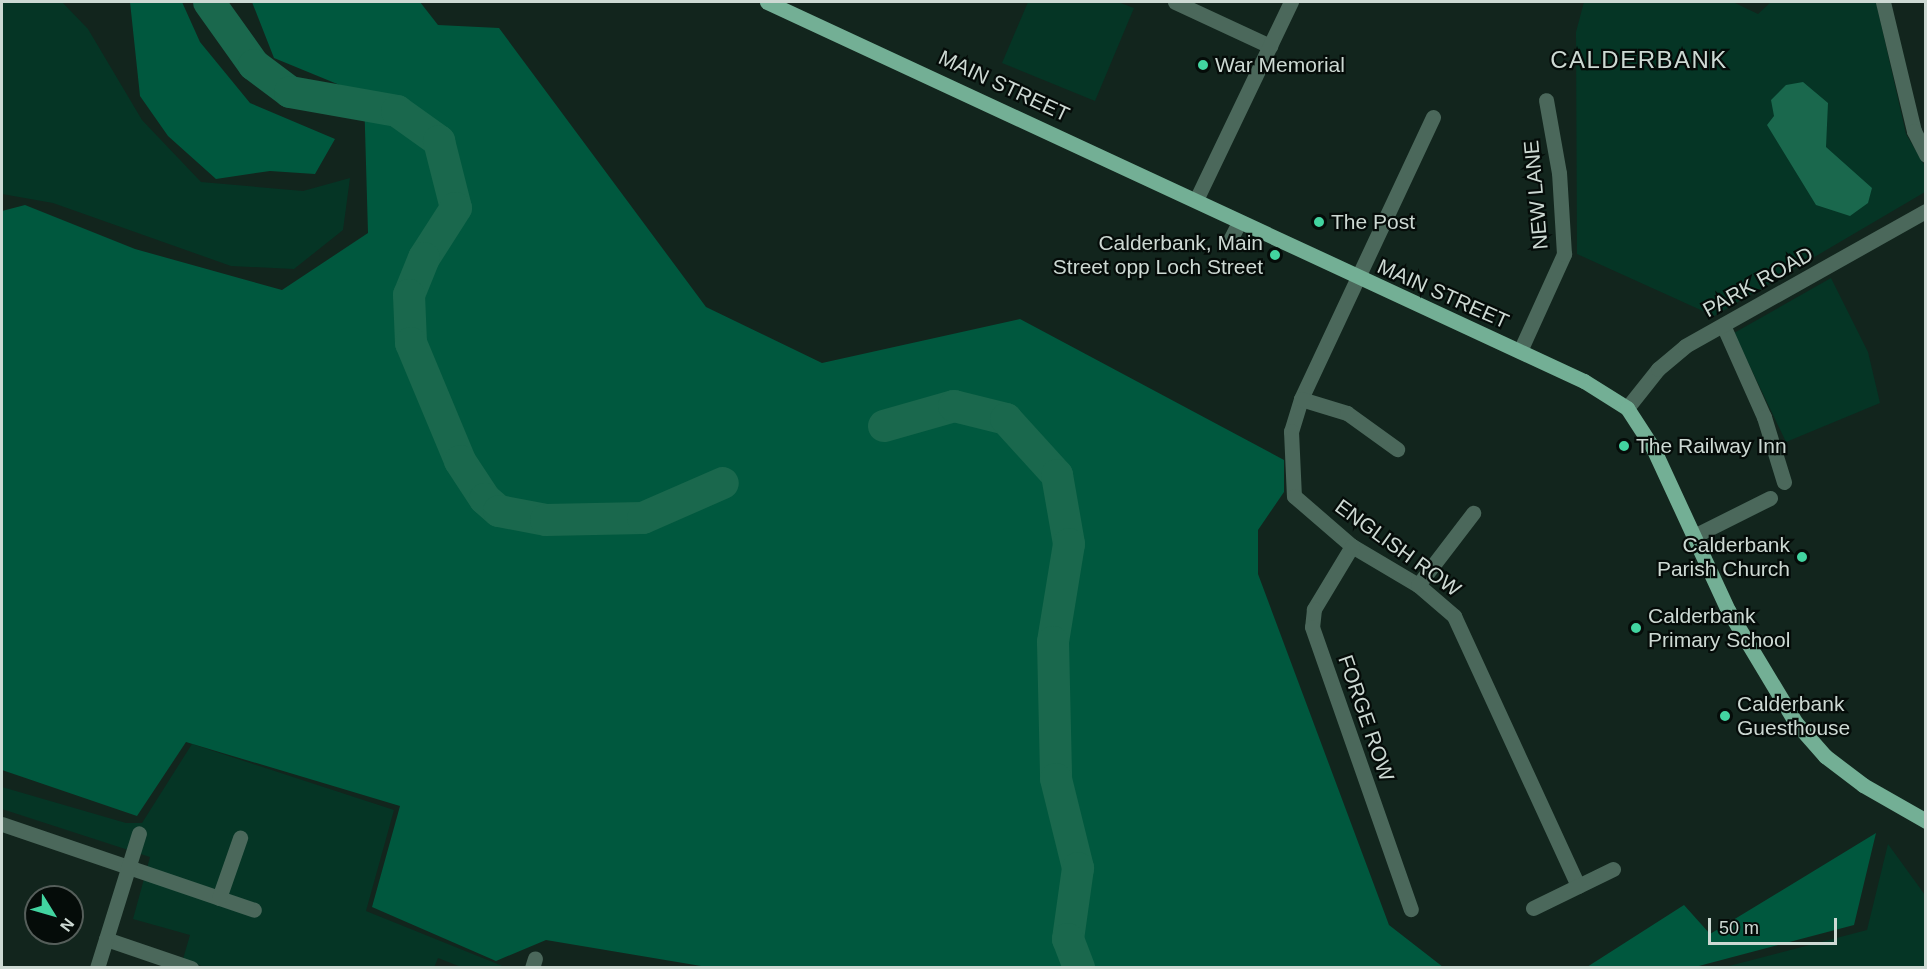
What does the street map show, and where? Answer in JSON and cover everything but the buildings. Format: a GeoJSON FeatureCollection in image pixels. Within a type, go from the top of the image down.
{"type":"FeatureCollection","features":[{"type":"Feature","properties":{"kind":"main road","name":"MAIN STREET"},"geometry":{"type":"LineString","coordinates":[[767,2],[1196,200],[1356,278],[1584,381],[1627,408],[1653,448],[1728,610],[1796,723],[1825,756],[1863,785],[1926,821]]}},
{"type":"Feature","properties":{"kind":"street"},"geometry":{"type":"LineString","coordinates":[[1175,2],[1270,46]]}},
{"type":"Feature","properties":{"kind":"street"},"geometry":{"type":"LineString","coordinates":[[1196,200],[1291,2]]}},
{"type":"Feature","properties":{"kind":"street"},"geometry":{"type":"LineString","coordinates":[[1884,2],[1914,131],[1926,154]]}},
{"type":"Feature","properties":{"kind":"street","name":"NEW LANE"},"geometry":{"type":"LineString","coordinates":[[1520,351],[1564,254],[1559,173],[1546,100]]}},
{"type":"Feature","properties":{"kind":"street","name":"ENGLISH ROW"},"geometry":{"type":"LineString","coordinates":[[1433,117],[1301,399],[1291,431],[1294,496],[1352,546],[1418,585],[1454,616],[1578,885]]}},
{"type":"Feature","properties":{"kind":"street","name":"PARK ROAD"},"geometry":{"type":"LineString","coordinates":[[1627,408],[1658,369],[1723,326],[1926,211]]}},
{"type":"Feature","properties":{"kind":"street"},"geometry":{"type":"LineString","coordinates":[[1228,242],[1239,222]]}},
{"type":"Feature","properties":{"kind":"street"},"geometry":{"type":"LineString","coordinates":[[1723,326],[1764,417],[1784,482]]}},
{"type":"Feature","properties":{"kind":"street"},"geometry":{"type":"LineString","coordinates":[[1301,399],[1347,413],[1397,449]]}},
{"type":"Feature","properties":{"kind":"street"},"geometry":{"type":"LineString","coordinates":[[1694,536],[1770,498]]}},
{"type":"Feature","properties":{"kind":"street"},"geometry":{"type":"LineString","coordinates":[[1418,585],[1473,513]]}},
{"type":"Feature","properties":{"kind":"street","name":"FORGE ROW"},"geometry":{"type":"LineString","coordinates":[[1352,546],[1314,609],[1312,627],[1412,909]]}},
{"type":"Feature","properties":{"kind":"street"},"geometry":{"type":"LineString","coordinates":[[2,824],[254,910]]}},
{"type":"Feature","properties":{"kind":"street"},"geometry":{"type":"LineString","coordinates":[[97,968],[139,833]]}},
{"type":"Feature","properties":{"kind":"street"},"geometry":{"type":"LineString","coordinates":[[219,898],[240,838]]}},
{"type":"Feature","properties":{"kind":"street"},"geometry":{"type":"LineString","coordinates":[[1533,908],[1613,868]]}},
{"type":"Feature","properties":{"kind":"street"},"geometry":{"type":"LineString","coordinates":[[106,939],[191,968]]}},
{"type":"Feature","properties":{"kind":"shaded area"},"geometry":{"type":"Polygon","coordinates":[[[2,2],[62,2],[88,29],[142,120],[201,182],[303,191],[350,178],[343,230],[294,269],[231,266],[53,203],[2,194],[2,2]]]}},
{"type":"Feature","properties":{"kind":"shaded area"},"geometry":{"type":"Polygon","coordinates":[[[130,2],[182,2],[200,42],[250,103],[335,139],[315,174],[270,171],[216,179],[168,136],[140,96],[130,2]]]}},
{"type":"Feature","properties":{"kind":"shaded area"},"geometry":{"type":"Polygon","coordinates":[[[252,2],[420,2],[438,25],[499,28],[706,307],[822,363],[1020,319],[1284,460],[1284,492],[1258,530],[1258,574],[1389,925],[1443,967],[713,968],[546,940],[496,961],[372,907],[400,806],[186,742],[137,816],[2,770],[2,211],[25,205],[135,249],[282,290],[368,233],[364,95],[274,58],[252,2]]]}},
{"type":"Feature","properties":{"kind":"shaded area"},"geometry":{"type":"Polygon","coordinates":[[[1028,2],[1118,2],[1134,8],[1095,101],[1002,63],[1028,2]]]}},
{"type":"Feature","properties":{"kind":"shaded area"},"geometry":{"type":"Polygon","coordinates":[[[1584,2],[1733,2],[1758,14],[1771,2],[1876,2],[1906,134],[1925,166],[1925,192],[1714,316],[1577,254],[1576,32],[1584,2]]]}},
{"type":"Feature","properties":{"kind":"shaded area"},"geometry":{"type":"Polygon","coordinates":[[[1803,82],[1828,103],[1826,147],[1872,188],[1868,203],[1850,216],[1816,205],[1767,125],[1774,116],[1771,100],[1786,85],[1803,82]]]}},
{"type":"Feature","properties":{"kind":"shaded area"},"geometry":{"type":"Polygon","coordinates":[[[1831,278],[1868,352],[1880,403],[1786,442],[1734,333],[1831,278]]]}},
{"type":"Feature","properties":{"kind":"shaded area"},"geometry":{"type":"Polygon","coordinates":[[[192,744],[394,810],[366,911],[505,967],[461,967],[438,958],[434,968],[204,967],[183,959],[190,935],[133,919],[150,857],[2,809],[2,787],[126,823],[142,823],[192,744]]]}},
{"type":"Feature","properties":{"kind":"shaded area"},"geometry":{"type":"Polygon","coordinates":[[[1876,833],[1854,925],[1695,967],[1587,967],[1684,905],[1710,934],[1876,833]]]}},
{"type":"Feature","properties":{"kind":"shaded area"},"geometry":{"type":"Polygon","coordinates":[[[1888,844],[1925,895],[1925,967],[1725,967],[1867,930],[1888,844]]]}},
{"type":"Feature","properties":{"kind":"waterway"},"geometry":{"type":"LineString","coordinates":[[209,2],[254,65],[290,92],[397,111],[439,141],[456,208],[424,258],[409,295],[411,343],[460,461],[485,499],[499,511],[546,520],[643,518],[723,483]]}},
{"type":"Feature","properties":{"kind":"waterway"},"geometry":{"type":"LineString","coordinates":[[884,426],[954,406],[1006,419],[1057,475],[1069,544],[1053,642],[1056,779],[1078,868],[1068,939],[1079,968]]}},
{"type":"Feature","properties":{"kind":"place","name":"War Memorial"},"geometry":{"type":"Point","coordinates":[1203,65]}},
{"type":"Feature","properties":{"kind":"place","name":"The Post"},"geometry":{"type":"Point","coordinates":[1319,222]}},
{"type":"Feature","properties":{"kind":"place","name":"Calderbank, Main Street opp Loch Street"},"geometry":{"type":"Point","coordinates":[1275,255]}},
{"type":"Feature","properties":{"kind":"place","name":"The Railway Inn"},"geometry":{"type":"Point","coordinates":[1624,446]}},
{"type":"Feature","properties":{"kind":"place","name":"Calderbank Parish Church"},"geometry":{"type":"Point","coordinates":[1802,557]}},
{"type":"Feature","properties":{"kind":"place","name":"Calderbank Primary School"},"geometry":{"type":"Point","coordinates":[1636,628]}},
{"type":"Feature","properties":{"kind":"place","name":"Calderbank Guesthouse"},"geometry":{"type":"Point","coordinates":[1725,716]}},
{"type":"Feature","properties":{"kind":"district","name":"CALDERBANK"},"geometry":{"type":"Point","coordinates":[1639,60]}}]}
